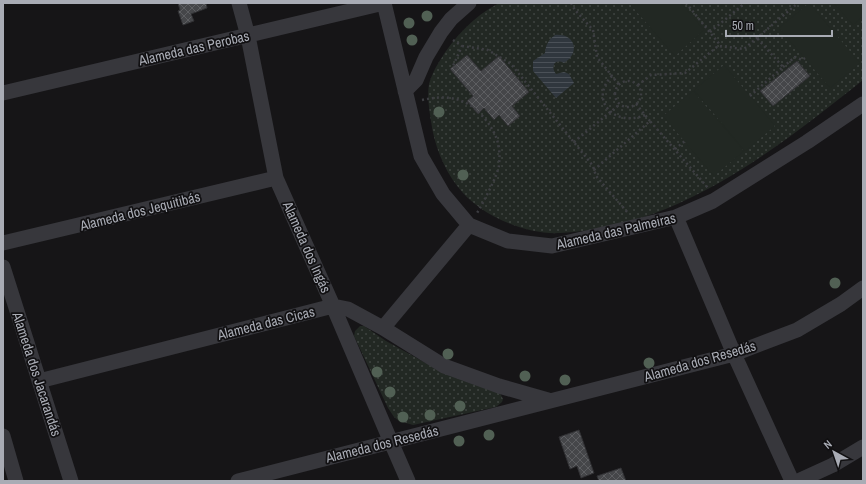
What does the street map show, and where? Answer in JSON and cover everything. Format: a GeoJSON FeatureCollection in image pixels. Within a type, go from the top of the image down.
{"type":"FeatureCollection","features":[{"type":"Feature","properties":{"kind":"street","name":"Alameda dos Ingás"},"geometry":{"type":"LineString","coordinates":[[240,3],[276,178],[408,481]]}},
{"type":"Feature","properties":{"kind":"street","name":"Alameda das Perobas"},"geometry":{"type":"LineString","coordinates":[[3,93],[384,3]]}},
{"type":"Feature","properties":{"kind":"street","name":"Alameda das Palmeiras"},"geometry":{"type":"LineString","coordinates":[[384,3],[421,156],[442,194],[470,225],[508,241],[552,246],[676,217],[713,201],[807,142],[863,104]]}},
{"type":"Feature","properties":{"kind":"street"},"geometry":{"type":"LineString","coordinates":[[407,97],[426,57],[441,32],[451,19],[468,3]]}},
{"type":"Feature","properties":{"kind":"street","name":"Alameda dos Jequitibás"},"geometry":{"type":"LineString","coordinates":[[3,244],[276,178]]}},
{"type":"Feature","properties":{"kind":"street"},"geometry":{"type":"LineString","coordinates":[[676,217],[734,354],[792,481]]}},
{"type":"Feature","properties":{"kind":"street"},"geometry":{"type":"LineString","coordinates":[[470,225],[383,328],[444,366],[499,386],[549,401]]}},
{"type":"Feature","properties":{"kind":"street","name":"Alameda dos Jacarandás"},"geometry":{"type":"LineString","coordinates":[[3,267],[71,481]]}},
{"type":"Feature","properties":{"kind":"street","name":"Alameda dos Resedás"},"geometry":{"type":"LineString","coordinates":[[238,481],[734,354],[797,330],[841,304],[863,288]]}},
{"type":"Feature","properties":{"kind":"street","name":"Alameda das Cicas"},"geometry":{"type":"LineString","coordinates":[[39,381],[333,306],[348,309],[383,328]]}},
{"type":"Feature","properties":{"kind":"street"},"geometry":{"type":"LineString","coordinates":[[3,436],[12,479]]}},
{"type":"Feature","properties":{"kind":"street"},"geometry":{"type":"LineString","coordinates":[[798,481],[833,465],[863,447]]}},
{"type":"Feature","properties":{"kind":"path"},"geometry":{"type":"LineString","coordinates":[[571,3],[575,10],[593,30],[597,57],[619,85]]}},
{"type":"Feature","properties":{"kind":"path"},"geometry":{"type":"LineString","coordinates":[[686,3],[722,46]]}},
{"type":"Feature","properties":{"kind":"path"},"geometry":{"type":"LineString","coordinates":[[710,32],[745,3]]}},
{"type":"Feature","properties":{"kind":"path"},"geometry":{"type":"LineString","coordinates":[[638,86],[651,75],[684,73],[718,46],[744,49],[798,3]]}},
{"type":"Feature","properties":{"kind":"path"},"geometry":{"type":"LineString","coordinates":[[441,32],[462,46],[488,50],[511,64],[593,166],[596,176],[639,226]]}},
{"type":"Feature","properties":{"kind":"path"},"geometry":{"type":"LineString","coordinates":[[757,38],[783,67]]}},
{"type":"Feature","properties":{"kind":"path"},"geometry":{"type":"LineString","coordinates":[[458,72],[453,66],[462,46]]}},
{"type":"Feature","properties":{"kind":"path"},"geometry":{"type":"LineString","coordinates":[[750,96],[795,57],[802,60],[805,58]]}},
{"type":"Feature","properties":{"kind":"path"},"geometry":{"type":"LineString","coordinates":[[612,76],[605,85],[603,92],[607,108],[610,112],[624,118],[635,118],[645,115]]}},
{"type":"Feature","properties":{"kind":"path"},"geometry":{"type":"LineString","coordinates":[[627,81],[635,83],[638,86],[641,93],[639,101],[636,104],[628,107],[617,101],[615,92],[619,85],[627,81]]}},
{"type":"Feature","properties":{"kind":"path"},"geometry":{"type":"LineString","coordinates":[[407,97],[436,97],[456,99],[468,103],[478,110],[495,131],[499,148],[499,166],[483,202],[470,225]]}},
{"type":"Feature","properties":{"kind":"path"},"geometry":{"type":"LineString","coordinates":[[574,142],[620,104]]}},
{"type":"Feature","properties":{"kind":"path"},"geometry":{"type":"LineString","coordinates":[[636,104],[708,186],[713,201]]}},
{"type":"Feature","properties":{"kind":"path"},"geometry":{"type":"LineString","coordinates":[[594,170],[650,121]]}},
{"type":"Feature","properties":{"kind":"path"},"geometry":{"type":"LineString","coordinates":[[675,149],[685,141]]}},
{"type":"Feature","properties":{"kind":"shaded area"},"geometry":{"type":"Polygon","coordinates":[[[499,3],[863,3],[863,80],[795,133],[759,158],[722,181],[684,201],[644,217],[603,228],[560,233],[532,231],[518,227],[490,214],[467,197],[448,172],[440,156],[432,130],[428,89],[435,70],[451,44],[465,28],[499,3]]]}},
{"type":"Feature","properties":{"kind":"shaded area"},"geometry":{"type":"Polygon","coordinates":[[[681,3],[704,30],[675,56],[630,4],[681,3]]]}},
{"type":"Feature","properties":{"kind":"shaded area"},"geometry":{"type":"Polygon","coordinates":[[[809,3],[860,63],[830,88],[779,28],[809,3]]]}},
{"type":"Feature","properties":{"kind":"shaded area"},"geometry":{"type":"Polygon","coordinates":[[[834,3],[863,3],[863,16],[853,25],[834,3]]]}},
{"type":"Feature","properties":{"kind":"shaded area"},"geometry":{"type":"Polygon","coordinates":[[[555,35],[567,37],[571,40],[574,49],[573,54],[564,63],[558,61],[554,64],[553,68],[556,74],[564,72],[569,74],[574,83],[556,98],[533,71],[533,61],[545,53],[548,43],[555,35]]]}},
{"type":"Feature","properties":{"kind":"shaded area"},"geometry":{"type":"Polygon","coordinates":[[[724,65],[775,126],[745,151],[694,90],[724,65]]]}},
{"type":"Feature","properties":{"kind":"shaded area"},"geometry":{"type":"Polygon","coordinates":[[[693,91],[744,151],[714,176],[663,116],[693,91]]]}},
{"type":"Feature","properties":{"kind":"shaded area"},"geometry":{"type":"Polygon","coordinates":[[[360,326],[364,326],[386,341],[433,367],[500,393],[503,399],[502,402],[496,407],[413,425],[399,421],[394,417],[388,408],[354,336],[355,331],[360,326]]]}},
{"type":"Feature","properties":{"kind":"building"},"geometry":{"type":"Polygon","coordinates":[[[178,3],[206,3],[207,8],[191,14],[194,21],[183,25],[178,11],[180,10],[178,3]]]}},
{"type":"Feature","properties":{"kind":"building"},"geometry":{"type":"Polygon","coordinates":[[[467,55],[481,71],[499,56],[529,92],[512,106],[520,116],[508,126],[499,115],[494,120],[484,108],[478,114],[467,101],[473,96],[450,69],[467,55]]]}},
{"type":"Feature","properties":{"kind":"building"},"geometry":{"type":"Polygon","coordinates":[[[797,61],[810,76],[773,106],[760,91],[797,61]]]}},
{"type":"Feature","properties":{"kind":"building"},"geometry":{"type":"Polygon","coordinates":[[[579,430],[594,473],[581,478],[577,466],[570,469],[559,437],[579,430]]]}},
{"type":"Feature","properties":{"kind":"building"},"geometry":{"type":"Polygon","coordinates":[[[621,468],[626,481],[599,481],[597,476],[621,468]]]}}]}
